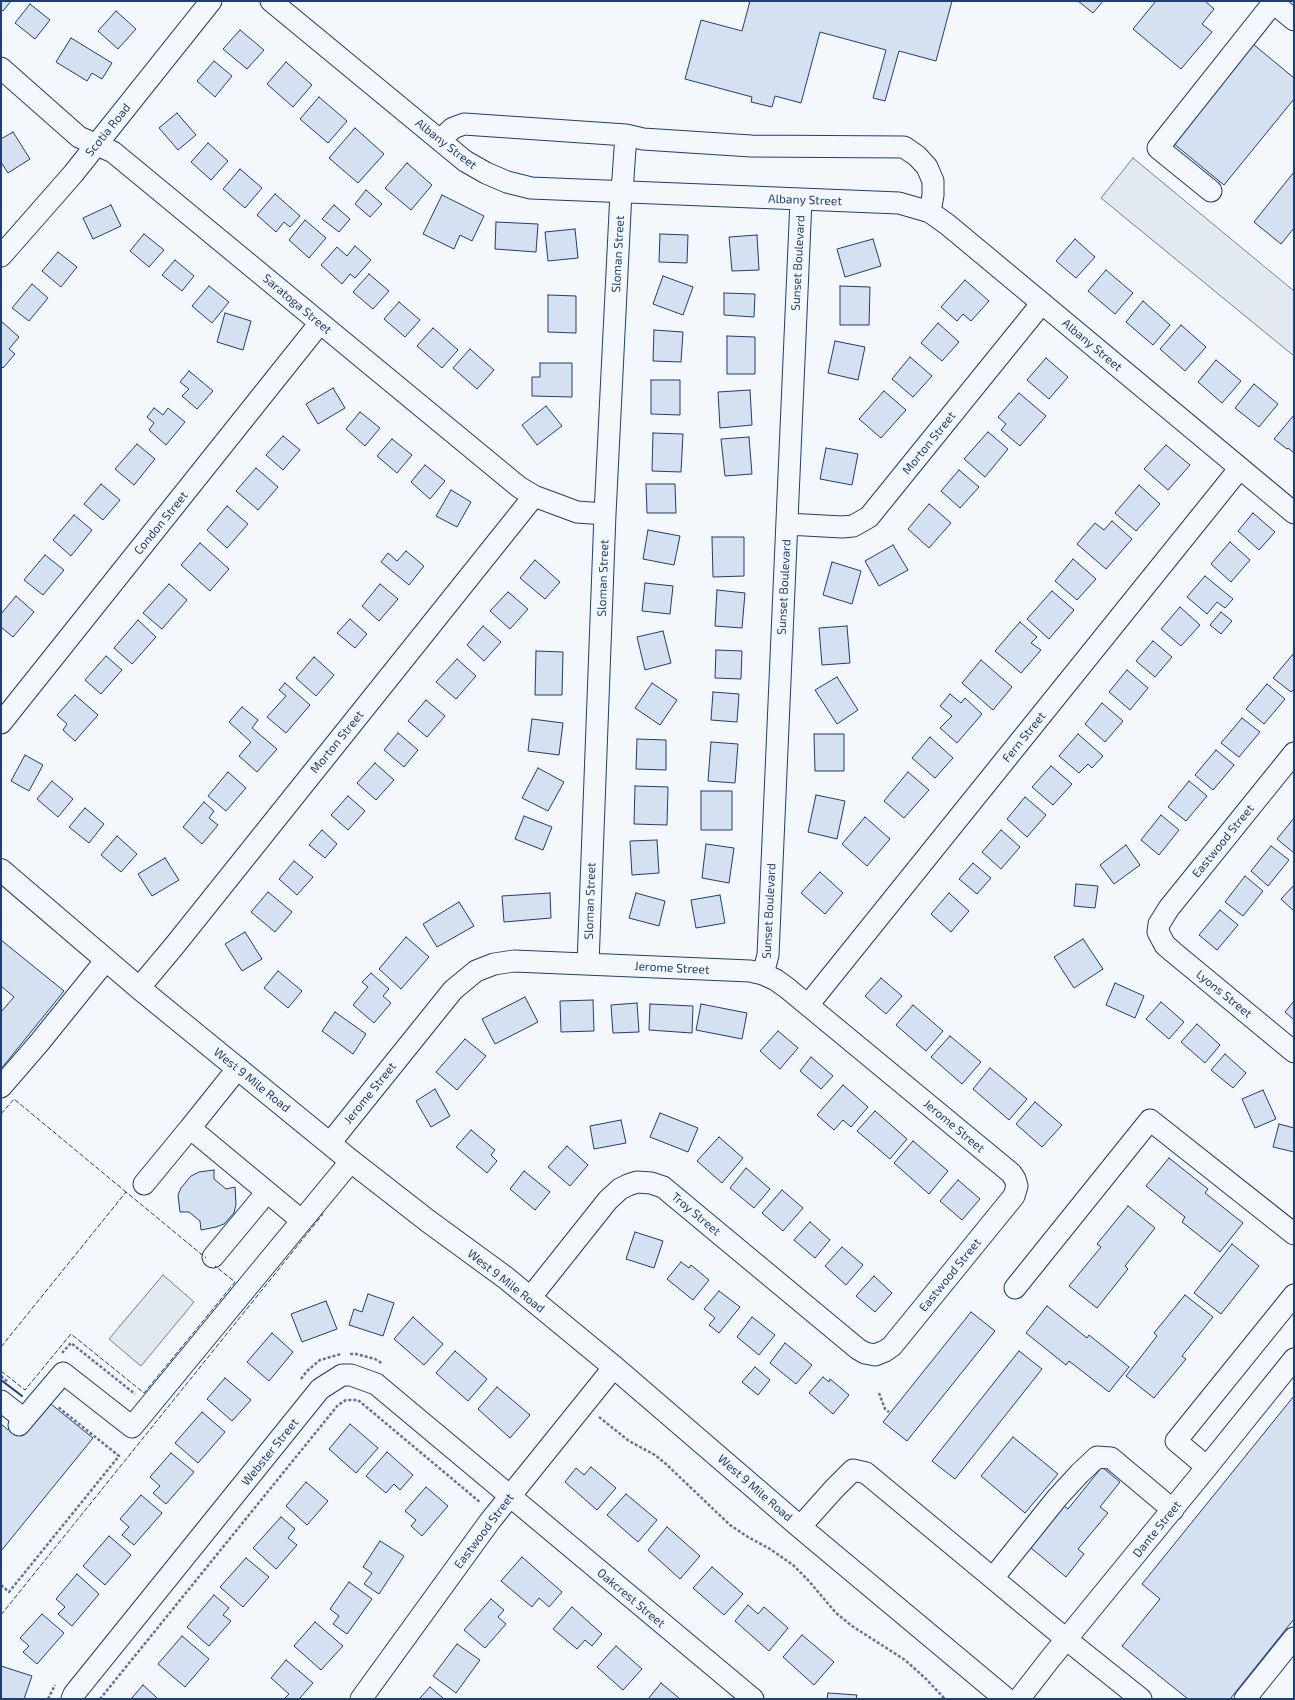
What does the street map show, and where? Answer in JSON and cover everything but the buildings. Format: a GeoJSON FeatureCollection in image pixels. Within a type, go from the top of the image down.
{"type":"FeatureCollection","features":[{"type":"Feature","properties":{"kind":"main road","name":"West 9 Mile Road"},"geometry":{"type":"LineString","coordinates":[[1,870],[139,988],[392,1194],[506,1278],[614,1367],[800,1527],[1006,1699]]}},
{"type":"Feature","properties":{"kind":"street","name":"Scotia Road"},"geometry":{"type":"LineString","coordinates":[[1,256],[73,174],[211,1]]}},
{"type":"Feature","properties":{"kind":"street","name":"Albany Street"},"geometry":{"type":"LineString","coordinates":[[271,1],[465,161],[486,174],[507,182],[531,188],[899,203],[930,212],[948,225],[1294,513]]}},
{"type":"Feature","properties":{"kind":"street"},"geometry":{"type":"LineString","coordinates":[[1211,191],[1158,148],[1272,2],[1294,20]]}},
{"type":"Feature","properties":{"kind":"street","name":"Saratoga Street"},"geometry":{"type":"LineString","coordinates":[[1,68],[79,137],[113,152],[510,479],[534,496],[577,512],[605,514]]}},
{"type":"Feature","properties":{"kind":"street"},"geometry":{"type":"LineString","coordinates":[[440,140],[453,128],[464,124],[626,136],[643,139],[751,146],[904,147],[917,156],[927,167],[932,181],[933,195],[930,212]]}},
{"type":"Feature","properties":{"kind":"street","name":"Sloman Street"},"geometry":{"type":"LineString","coordinates":[[588,964],[605,514],[626,136]]}},
{"type":"Feature","properties":{"kind":"street","name":"Sunset Boulevard"},"geometry":{"type":"LineString","coordinates":[[764,974],[768,955],[801,200]]}},
{"type":"Feature","properties":{"kind":"street","name":"Morton Street"},"geometry":{"type":"LineString","coordinates":[[787,524],[842,527],[853,526],[869,517],[1042,303]]}},
{"type":"Feature","properties":{"kind":"street","name":"Condon Street"},"geometry":{"type":"LineString","coordinates":[[1,723],[320,323]]}},
{"type":"Feature","properties":{"kind":"street","name":"Fern Street"},"geometry":{"type":"LineString","coordinates":[[808,1005],[1240,468]]}},
{"type":"Feature","properties":{"kind":"street","name":"Morton Street"},"geometry":{"type":"LineString","coordinates":[[139,988],[534,496]]}},
{"type":"Feature","properties":{"kind":"street","name":"Eastwood Street"},"geometry":{"type":"LineString","coordinates":[[1158,932],[1159,924],[1169,908],[1294,753]]}},
{"type":"Feature","properties":{"kind":"street","name":"Lyons Street"},"geometry":{"type":"LineString","coordinates":[[1158,932],[1165,945],[1294,1052]]}},
{"type":"Feature","properties":{"kind":"street"},"geometry":{"type":"LineString","coordinates":[[1,1087],[39,1043],[106,960]]}},
{"type":"Feature","properties":{"kind":"street","name":"Jerome Street"},"geometry":{"type":"LineString","coordinates":[[330,1143],[453,990],[476,971],[494,964],[514,961],[750,971],[764,974],[787,988],[1011,1173],[1017,1186]]}},
{"type":"Feature","properties":{"kind":"street"},"geometry":{"type":"LineString","coordinates":[[144,1184],[238,1068]]}},
{"type":"Feature","properties":{"kind":"street"},"geometry":{"type":"LineString","coordinates":[[1015,1288],[1150,1120],[1294,1234]]}},
{"type":"Feature","properties":{"kind":"street"},"geometry":{"type":"LineString","coordinates":[[190,1128],[301,1220]]}},
{"type":"Feature","properties":{"kind":"street"},"geometry":{"type":"LineString","coordinates":[[11,1413],[43,1395],[63,1373],[132,1428],[351,1160]]}},
{"type":"Feature","properties":{"kind":"street","name":"Troy Street"},"geometry":{"type":"LineString","coordinates":[[530,1298],[608,1200],[620,1189],[628,1185],[637,1182],[651,1183],[663,1187],[858,1349],[865,1353],[875,1355]]}},
{"type":"Feature","properties":{"kind":"street","name":"Eastwood Street"},"geometry":{"type":"LineString","coordinates":[[875,1355],[892,1346],[1014,1196],[1017,1186]]}},
{"type":"Feature","properties":{"kind":"street"},"geometry":{"type":"LineString","coordinates":[[213,1257],[267,1192]]}},
{"type":"Feature","properties":{"kind":"street"},"geometry":{"type":"LineString","coordinates":[[1208,1467],[1176,1441],[1294,1295]]}},
{"type":"Feature","properties":{"kind":"street","name":"Dante Street"},"geometry":{"type":"LineString","coordinates":[[1019,1699],[1294,1359]]}},
{"type":"Feature","properties":{"kind":"street","name":"Eastwood Street"},"geometry":{"type":"LineString","coordinates":[[361,1699],[490,1521],[614,1367]]}},
{"type":"Feature","properties":{"kind":"street","name":"Webster Street"},"geometry":{"type":"LineString","coordinates":[[72,1699],[74,1694],[320,1389],[342,1375],[351,1375],[376,1384],[510,1497]]}},
{"type":"Feature","properties":{"kind":"street"},"geometry":{"type":"LineString","coordinates":[[993,1578],[1034,1525],[1080,1473],[1097,1457],[1111,1458],[1173,1510]]}},
{"type":"Feature","properties":{"kind":"street"},"geometry":{"type":"LineString","coordinates":[[800,1527],[852,1470],[866,1473],[1066,1639],[1141,1699]]}},
{"type":"Feature","properties":{"kind":"street","name":"Oakcrest Street"},"geometry":{"type":"LineString","coordinates":[[510,1497],[753,1699]]}},
{"type":"Feature","properties":{"kind":"street"},"geometry":{"type":"LineString","coordinates":[[1245,1699],[1294,1638]]}},
{"type":"Feature","properties":{"kind":"path"},"geometry":{"type":"LineString","coordinates":[[62,1354],[71,1343],[136,1396]]}},
{"type":"Feature","properties":{"kind":"path"},"geometry":{"type":"LineString","coordinates":[[879,1393],[885,1409],[889,1412]]}},
{"type":"Feature","properties":{"kind":"path"},"geometry":{"type":"LineString","coordinates":[[1,1585],[10,1592],[119,1456],[43,1395]]}},
{"type":"Feature","properties":{"kind":"path"},"geometry":{"type":"LineString","coordinates":[[100,1699],[338,1405],[346,1400],[358,1400],[485,1505]]}},
{"type":"Feature","properties":{"kind":"path"},"geometry":{"type":"LineString","coordinates":[[594,1413],[629,1441],[655,1455],[666,1464],[730,1525],[793,1565],[836,1613],[852,1626],[905,1660],[945,1699]]}},
{"type":"Feature","properties":{"kind":"shaded area"},"geometry":{"type":"Polygon","coordinates":[[[1133,158],[1294,291],[1294,356],[1101,198],[1133,158]]]}},
{"type":"Feature","properties":{"kind":"shaded area"},"geometry":{"type":"Polygon","coordinates":[[[163,1275],[194,1302],[141,1366],[109,1339],[163,1275]]]}},
{"type":"Feature","properties":{"kind":"fence"},"geometry":{"type":"LineString","coordinates":[[1,1114],[14,1099],[126,1192]]}},
{"type":"Feature","properties":{"kind":"fence"},"geometry":{"type":"LineString","coordinates":[[1,1347],[126,1192],[206,1258]]}},
{"type":"Feature","properties":{"kind":"fence"},"geometry":{"type":"LineString","coordinates":[[1,1615],[323,1214]]}},
{"type":"Feature","properties":{"kind":"fence"},"geometry":{"type":"LineString","coordinates":[[1,1371],[25,1390],[71,1334],[144,1393],[235,1282],[215,1266]]}},
{"type":"Feature","properties":{"kind":"wall"},"geometry":{"type":"LineString","coordinates":[[1,1380],[22,1396]]}}]}
